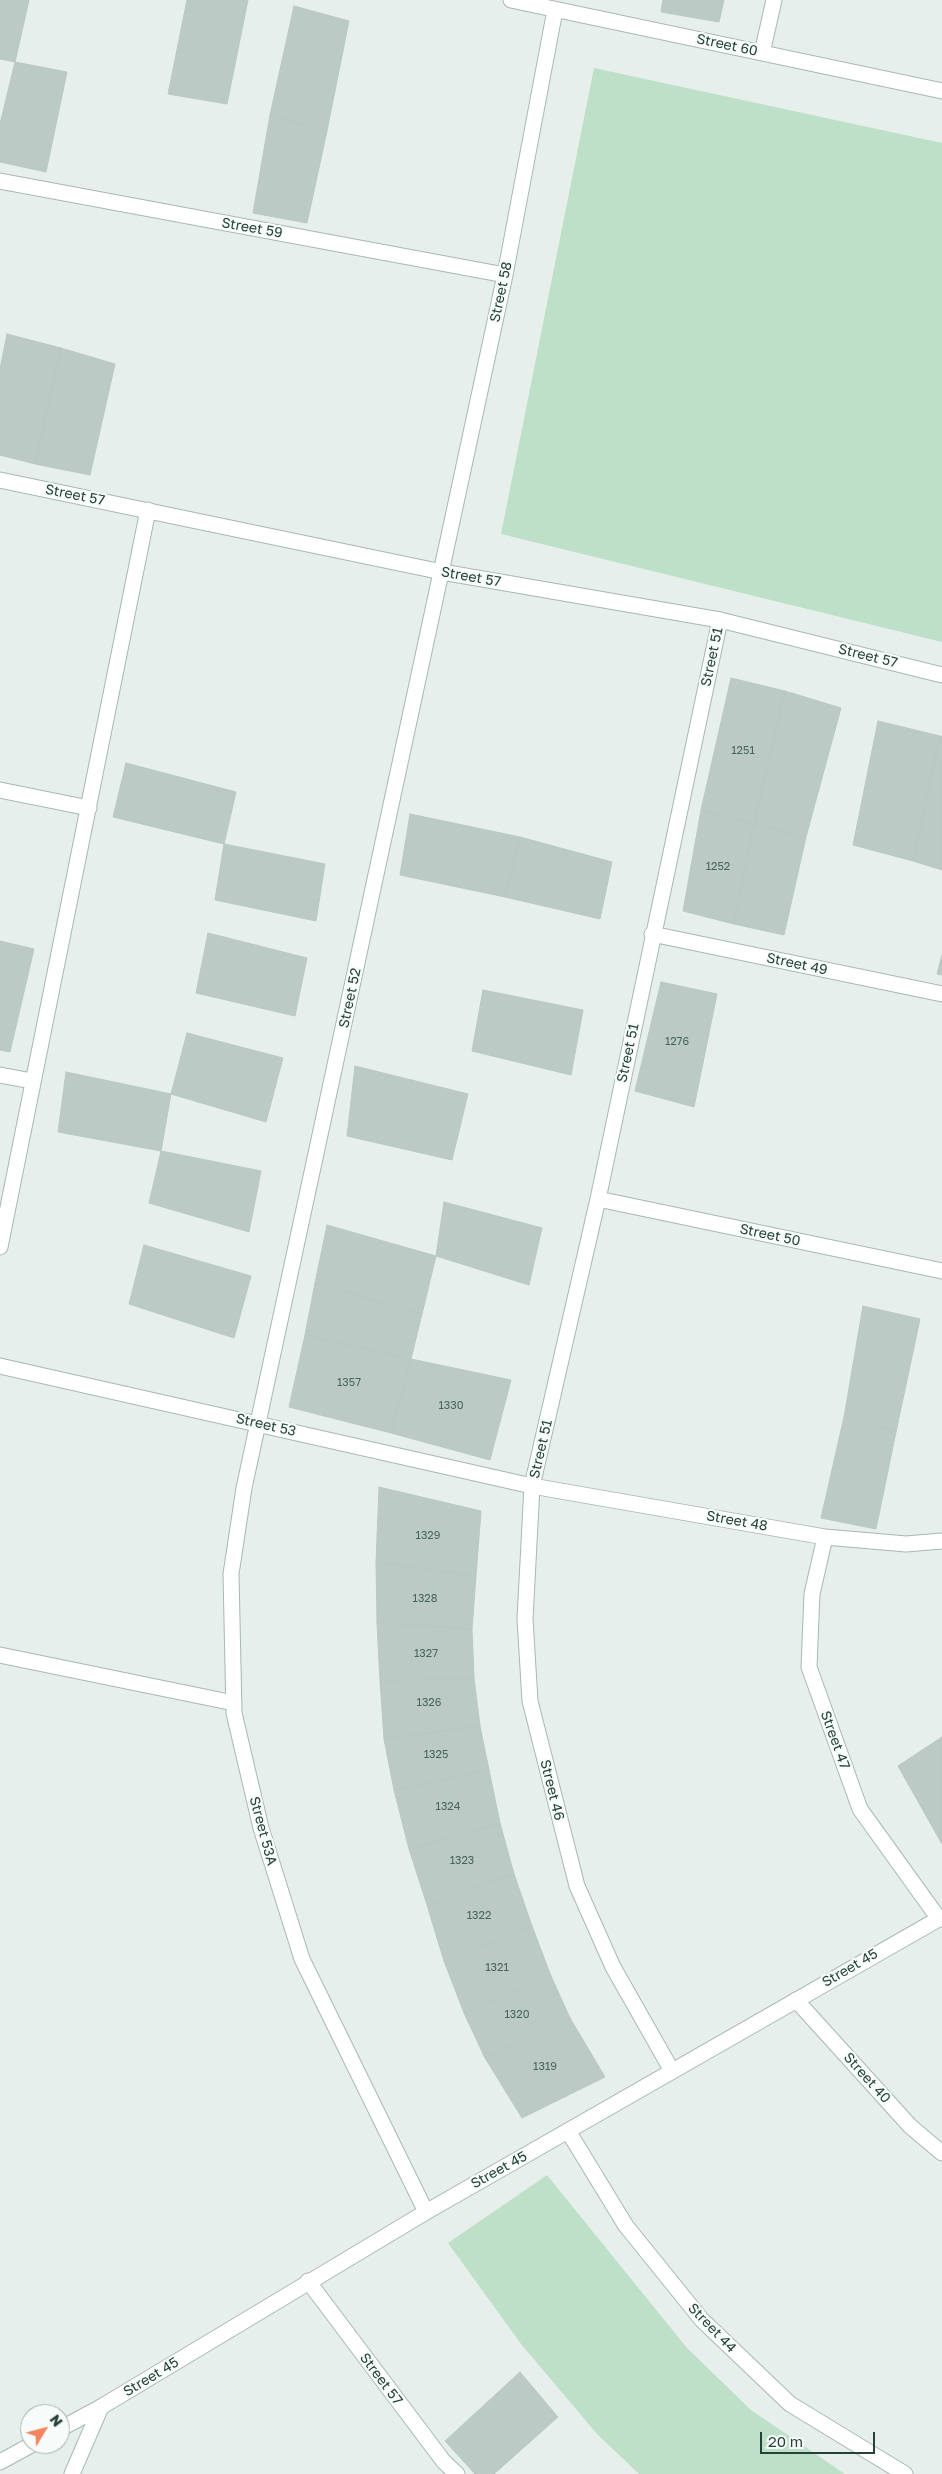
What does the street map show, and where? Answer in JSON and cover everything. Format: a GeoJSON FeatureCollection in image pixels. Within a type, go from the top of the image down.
{"type":"FeatureCollection","features":[{"type":"Feature","properties":{"kind":"street","name":"Street 60"},"geometry":{"type":"LineString","coordinates":[[511,0],[942,91]]}},
{"type":"Feature","properties":{"kind":"street"},"geometry":{"type":"LineString","coordinates":[[762,53],[774,0]]}},
{"type":"Feature","properties":{"kind":"street","name":"Street 58"},"geometry":{"type":"LineString","coordinates":[[442,572],[504,275],[555,10]]}},
{"type":"Feature","properties":{"kind":"street","name":"Street 59"},"geometry":{"type":"LineString","coordinates":[[0,181],[504,275]]}},
{"type":"Feature","properties":{"kind":"street","name":"Street 57"},"geometry":{"type":"LineString","coordinates":[[0,480],[442,572],[720,620],[942,675]]}},
{"type":"Feature","properties":{"kind":"street"},"geometry":{"type":"LineString","coordinates":[[0,1247],[148,510]]}},
{"type":"Feature","properties":{"kind":"street","name":"Street 52"},"geometry":{"type":"LineString","coordinates":[[258,1423],[442,572]]}},
{"type":"Feature","properties":{"kind":"street","name":"Street 51"},"geometry":{"type":"LineString","coordinates":[[532,1486],[598,1199],[652,934],[720,620]]}},
{"type":"Feature","properties":{"kind":"street"},"geometry":{"type":"LineString","coordinates":[[0,790],[89,808]]}},
{"type":"Feature","properties":{"kind":"street","name":"Street 49"},"geometry":{"type":"LineString","coordinates":[[652,934],[942,994]]}},
{"type":"Feature","properties":{"kind":"street"},"geometry":{"type":"LineString","coordinates":[[0,1075],[32,1081]]}},
{"type":"Feature","properties":{"kind":"street","name":"Street 50"},"geometry":{"type":"LineString","coordinates":[[598,1199],[942,1271]]}},
{"type":"Feature","properties":{"kind":"street","name":"Street 53"},"geometry":{"type":"LineString","coordinates":[[0,1366],[532,1486]]}},
{"type":"Feature","properties":{"kind":"street","name":"Street 53A"},"geometry":{"type":"LineString","coordinates":[[258,1423],[244,1488],[231,1574],[234,1713],[261,1828],[302,1959],[426,2212]]}},
{"type":"Feature","properties":{"kind":"street","name":"Street 48"},"geometry":{"type":"LineString","coordinates":[[532,1486],[825,1537],[906,1544],[942,1541]]}},
{"type":"Feature","properties":{"kind":"street","name":"Street 46"},"geometry":{"type":"LineString","coordinates":[[532,1486],[525,1618],[532,1710],[577,1886],[613,1967],[672,2071]]}},
{"type":"Feature","properties":{"kind":"street","name":"Street 47"},"geometry":{"type":"LineString","coordinates":[[825,1537],[812,1594],[810,1667],[860,1808],[940,1918]]}},
{"type":"Feature","properties":{"kind":"street"},"geometry":{"type":"LineString","coordinates":[[0,1655],[234,1703]]}},
{"type":"Feature","properties":{"kind":"street","name":"Street 45"},"geometry":{"type":"LineString","coordinates":[[70,2424],[101,2407],[308,2281],[426,2212],[940,1918]]}},
{"type":"Feature","properties":{"kind":"street","name":"Street 40"},"geometry":{"type":"LineString","coordinates":[[796,2000],[910,2126],[942,2153]]}},
{"type":"Feature","properties":{"kind":"street","name":"Street 44"},"geometry":{"type":"LineString","coordinates":[[568,2131],[626,2226],[702,2320],[790,2404],[905,2474]]}},
{"type":"Feature","properties":{"kind":"street","name":"Street 57"},"geometry":{"type":"LineString","coordinates":[[308,2281],[439,2468],[457,2474]]}},
{"type":"Feature","properties":{"kind":"street"},"geometry":{"type":"LineString","coordinates":[[72,2474],[101,2407]]}},
{"type":"Feature","properties":{"kind":"street"},"geometry":{"type":"LineString","coordinates":[[0,2462],[20,2451]]}},
{"type":"Feature","properties":{"kind":"green space"},"geometry":{"type":"Polygon","coordinates":[[[594,68],[942,143],[942,642],[501,534],[594,68]]]}},
{"type":"Feature","properties":{"kind":"green space"},"geometry":{"type":"Polygon","coordinates":[[[547,2175],[687,2348],[751,2410],[845,2474],[639,2474],[597,2434],[521,2344],[448,2243],[547,2175]]]}},
{"type":"Feature","properties":{"kind":"building"},"geometry":{"type":"Polygon","coordinates":[[[0,0],[29,0],[15,62],[0,59],[0,0]]]}},
{"type":"Feature","properties":{"kind":"building"},"geometry":{"type":"Polygon","coordinates":[[[187,0],[248,0],[227,104],[168,94],[187,0]]]}},
{"type":"Feature","properties":{"kind":"building"},"geometry":{"type":"Polygon","coordinates":[[[663,0],[724,0],[719,22],[661,12],[663,0]]]}},
{"type":"Feature","properties":{"kind":"building"},"geometry":{"type":"Polygon","coordinates":[[[294,6],[349,21],[327,131],[270,115],[294,6]]]}},
{"type":"Feature","properties":{"kind":"building"},"geometry":{"type":"Polygon","coordinates":[[[15,62],[67,72],[46,172],[0,162],[0,124],[15,62]]]}},
{"type":"Feature","properties":{"kind":"building"},"geometry":{"type":"Polygon","coordinates":[[[270,115],[327,131],[307,223],[253,213],[270,115]]]}},
{"type":"Feature","properties":{"kind":"building"},"geometry":{"type":"Polygon","coordinates":[[[7,334],[61,348],[35,464],[0,455],[0,369],[7,334]]]}},
{"type":"Feature","properties":{"kind":"building"},"geometry":{"type":"Polygon","coordinates":[[[61,348],[115,364],[90,475],[35,464],[61,348]]]}},
{"type":"Feature","properties":{"kind":"building"},"geometry":{"type":"Polygon","coordinates":[[[731,678],[785,691],[754,824],[701,810],[731,678]]]}},
{"type":"Feature","properties":{"kind":"building"},"geometry":{"type":"Polygon","coordinates":[[[785,691],[841,708],[806,837],[754,824],[785,691]]]}},
{"type":"Feature","properties":{"kind":"building"},"geometry":{"type":"Polygon","coordinates":[[[878,721],[940,736],[913,861],[853,845],[878,721]]]}},
{"type":"Feature","properties":{"kind":"building"},"geometry":{"type":"Polygon","coordinates":[[[940,736],[942,737],[942,870],[913,861],[940,736]]]}},
{"type":"Feature","properties":{"kind":"building"},"geometry":{"type":"Polygon","coordinates":[[[126,763],[236,792],[224,844],[113,817],[126,763]]]}},
{"type":"Feature","properties":{"kind":"building"},"geometry":{"type":"Polygon","coordinates":[[[701,810],[754,824],[734,924],[683,911],[701,810]]]}},
{"type":"Feature","properties":{"kind":"building"},"geometry":{"type":"Polygon","coordinates":[[[410,814],[520,837],[505,897],[400,875],[410,814]]]}},
{"type":"Feature","properties":{"kind":"building"},"geometry":{"type":"Polygon","coordinates":[[[754,824],[806,837],[784,935],[734,924],[754,824]]]}},
{"type":"Feature","properties":{"kind":"building"},"geometry":{"type":"Polygon","coordinates":[[[520,837],[612,862],[600,919],[505,897],[520,837]]]}},
{"type":"Feature","properties":{"kind":"building"},"geometry":{"type":"Polygon","coordinates":[[[224,844],[325,864],[316,921],[215,900],[224,844]]]}},
{"type":"Feature","properties":{"kind":"building"},"geometry":{"type":"Polygon","coordinates":[[[208,933],[307,958],[295,1016],[196,993],[208,933]]]}},
{"type":"Feature","properties":{"kind":"building"},"geometry":{"type":"Polygon","coordinates":[[[0,941],[34,949],[10,1052],[0,1050],[0,941]]]}},
{"type":"Feature","properties":{"kind":"building"},"geometry":{"type":"Polygon","coordinates":[[[942,955],[942,975],[937,974],[942,955]]]}},
{"type":"Feature","properties":{"kind":"building"},"geometry":{"type":"Polygon","coordinates":[[[661,982],[717,994],[694,1107],[635,1091],[661,982]]]}},
{"type":"Feature","properties":{"kind":"building"},"geometry":{"type":"Polygon","coordinates":[[[483,990],[583,1010],[571,1075],[472,1051],[483,990]]]}},
{"type":"Feature","properties":{"kind":"building"},"geometry":{"type":"Polygon","coordinates":[[[187,1033],[283,1058],[266,1122],[171,1094],[187,1033]]]}},
{"type":"Feature","properties":{"kind":"building"},"geometry":{"type":"Polygon","coordinates":[[[355,1066],[468,1094],[452,1160],[347,1136],[355,1066]]]}},
{"type":"Feature","properties":{"kind":"building"},"geometry":{"type":"Polygon","coordinates":[[[66,1072],[171,1094],[161,1151],[58,1132],[66,1072]]]}},
{"type":"Feature","properties":{"kind":"building"},"geometry":{"type":"Polygon","coordinates":[[[161,1151],[261,1171],[249,1232],[149,1203],[161,1151]]]}},
{"type":"Feature","properties":{"kind":"building"},"geometry":{"type":"Polygon","coordinates":[[[444,1202],[542,1228],[529,1285],[436,1256],[444,1202]]]}},
{"type":"Feature","properties":{"kind":"building"},"geometry":{"type":"Polygon","coordinates":[[[327,1225],[436,1256],[422,1314],[315,1283],[327,1225]]]}},
{"type":"Feature","properties":{"kind":"building"},"geometry":{"type":"Polygon","coordinates":[[[144,1245],[251,1276],[234,1338],[129,1304],[144,1245]]]}},
{"type":"Feature","properties":{"kind":"building"},"geometry":{"type":"Polygon","coordinates":[[[315,1283],[422,1314],[411,1359],[305,1335],[315,1283]]]}},
{"type":"Feature","properties":{"kind":"building"},"geometry":{"type":"Polygon","coordinates":[[[863,1306],[920,1319],[896,1432],[844,1417],[863,1306]]]}},
{"type":"Feature","properties":{"kind":"building"},"geometry":{"type":"Polygon","coordinates":[[[305,1335],[411,1359],[391,1433],[289,1407],[305,1335]]]}},
{"type":"Feature","properties":{"kind":"building"},"geometry":{"type":"Polygon","coordinates":[[[411,1359],[511,1380],[490,1460],[391,1433],[411,1359]]]}},
{"type":"Feature","properties":{"kind":"building"},"geometry":{"type":"Polygon","coordinates":[[[844,1417],[896,1432],[876,1529],[821,1518],[844,1417]]]}},
{"type":"Feature","properties":{"kind":"building"},"geometry":{"type":"Polygon","coordinates":[[[379,1487],[481,1511],[476,1576],[376,1562],[379,1487]]]}},
{"type":"Feature","properties":{"kind":"building"},"geometry":{"type":"Polygon","coordinates":[[[376,1562],[476,1576],[472,1629],[377,1623],[376,1562]]]}},
{"type":"Feature","properties":{"kind":"building"},"geometry":{"type":"Polygon","coordinates":[[[377,1623],[472,1629],[474,1678],[380,1681],[377,1623]]]}},
{"type":"Feature","properties":{"kind":"building"},"geometry":{"type":"Polygon","coordinates":[[[474,1678],[480,1726],[384,1739],[380,1681],[474,1678]]]}},
{"type":"Feature","properties":{"kind":"building"},"geometry":{"type":"Polygon","coordinates":[[[480,1726],[489,1770],[394,1790],[384,1739],[480,1726]]]}},
{"type":"Feature","properties":{"kind":"building"},"geometry":{"type":"Polygon","coordinates":[[[942,1737],[942,1844],[898,1766],[942,1737]]]}},
{"type":"Feature","properties":{"kind":"building"},"geometry":{"type":"Polygon","coordinates":[[[489,1770],[500,1823],[409,1849],[394,1790],[489,1770]]]}},
{"type":"Feature","properties":{"kind":"building"},"geometry":{"type":"Polygon","coordinates":[[[500,1823],[514,1874],[427,1905],[409,1849],[500,1823]]]}},
{"type":"Feature","properties":{"kind":"building"},"geometry":{"type":"Polygon","coordinates":[[[514,1874],[532,1926],[444,1961],[427,1905],[514,1874]]]}},
{"type":"Feature","properties":{"kind":"building"},"geometry":{"type":"Polygon","coordinates":[[[532,1926],[551,1976],[464,2013],[444,1961],[532,1926]]]}},
{"type":"Feature","properties":{"kind":"building"},"geometry":{"type":"Polygon","coordinates":[[[551,1976],[570,2018],[485,2058],[464,2013],[551,1976]]]}},
{"type":"Feature","properties":{"kind":"building"},"geometry":{"type":"Polygon","coordinates":[[[570,2018],[605,2077],[522,2118],[485,2058],[570,2018]]]}},
{"type":"Feature","properties":{"kind":"building"},"geometry":{"type":"Polygon","coordinates":[[[520,2372],[558,2417],[494,2474],[475,2474],[445,2441],[520,2372]]]}}]}
